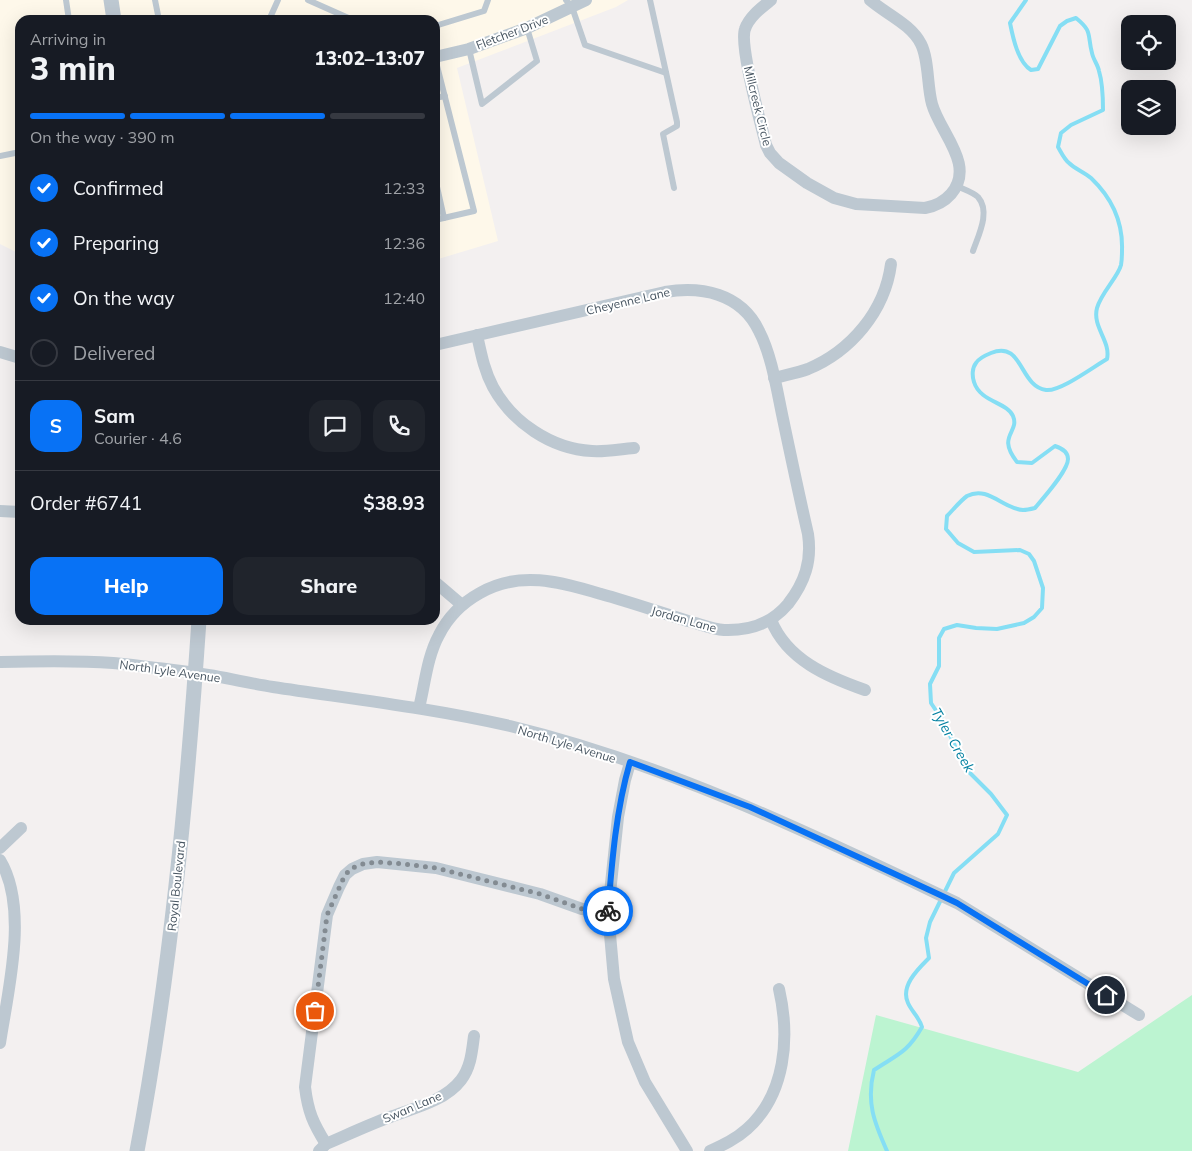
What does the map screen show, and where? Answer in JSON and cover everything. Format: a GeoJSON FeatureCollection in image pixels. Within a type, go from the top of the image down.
{"type":"FeatureCollection","features":[{"type":"Feature","properties":{"kind":"street"},"geometry":{"type":"LineString","coordinates":[[111,0],[113,15]]}},
{"type":"Feature","properties":{"kind":"street","name":"Fletcher Drive"},"geometry":{"type":"LineString","coordinates":[[440,56],[528,28],[569,4],[586,0]]}},
{"type":"Feature","properties":{"kind":"street","name":"Millcreek Circle"},"geometry":{"type":"LineString","coordinates":[[771,0],[746,26],[743,38],[766,144],[776,161],[828,195],[840,201],[856,204],[925,208],[947,199],[957,186]]}},
{"type":"Feature","properties":{"kind":"street"},"geometry":{"type":"LineString","coordinates":[[870,0],[909,29],[922,45],[935,113],[960,161],[961,169],[957,186]]}},
{"type":"Feature","properties":{"kind":"street"},"geometry":{"type":"LineString","coordinates":[[774,378],[810,368],[838,352],[856,336],[870,319],[883,295],[890,276],[891,264]]}},
{"type":"Feature","properties":{"kind":"street","name":"Cheyenne Lane"},"geometry":{"type":"LineString","coordinates":[[440,344],[665,292],[682,289],[702,290],[722,296],[733,302],[753,321],[764,341],[774,378]]}},
{"type":"Feature","properties":{"kind":"street"},"geometry":{"type":"LineString","coordinates":[[477,335],[484,367],[493,387],[504,404],[523,423],[548,440],[581,450],[602,451],[634,448]]}},
{"type":"Feature","properties":{"kind":"street"},"geometry":{"type":"LineString","coordinates":[[0,352],[15,356]]}},
{"type":"Feature","properties":{"kind":"street","name":"Jordan Lane"},"geometry":{"type":"LineString","coordinates":[[419,708],[428,664],[438,636],[448,620],[462,605],[485,590],[503,583],[534,579],[567,584],[717,629],[750,628],[771,620],[789,603],[803,581],[810,558],[810,548],[774,378]]}},
{"type":"Feature","properties":{"kind":"street"},"geometry":{"type":"LineString","coordinates":[[0,511],[15,512]]}},
{"type":"Feature","properties":{"kind":"street"},"geometry":{"type":"LineString","coordinates":[[440,586],[462,605]]}},
{"type":"Feature","properties":{"kind":"street"},"geometry":{"type":"LineString","coordinates":[[771,620],[781,637],[806,663],[835,680],[866,690]]}},
{"type":"Feature","properties":{"kind":"street","name":"Royal Boulevard"},"geometry":{"type":"LineString","coordinates":[[137,1151],[157,1035],[169,950],[183,821],[199,625]]}},
{"type":"Feature","properties":{"kind":"street","name":"North Lyle Avenue"},"geometry":{"type":"LineString","coordinates":[[0,662],[67,661],[195,673],[272,687],[419,708],[509,726],[570,743],[630,762],[750,807],[957,903],[1139,1016]]}},
{"type":"Feature","properties":{"kind":"street"},"geometry":{"type":"LineString","coordinates":[[630,762],[618,817],[608,912],[614,979],[628,1042],[645,1082],[687,1151]]}},
{"type":"Feature","properties":{"kind":"street"},"geometry":{"type":"LineString","coordinates":[[0,848],[21,828]]}},
{"type":"Feature","properties":{"kind":"street"},"geometry":{"type":"LineString","coordinates":[[0,860],[6,869],[11,888],[16,925],[0,1043]]}},
{"type":"Feature","properties":{"kind":"street"},"geometry":{"type":"LineString","coordinates":[[322,1148],[307,1104],[305,1087],[327,915],[345,875],[352,868],[377,862],[436,868],[530,892],[582,909],[608,912]]}},
{"type":"Feature","properties":{"kind":"street"},"geometry":{"type":"LineString","coordinates":[[710,1151],[732,1140],[747,1129],[768,1101],[776,1084],[785,1038],[784,1012],[779,989]]}},
{"type":"Feature","properties":{"kind":"street","name":"Swan Lane"},"geometry":{"type":"LineString","coordinates":[[322,1148],[390,1117],[417,1108],[450,1091],[461,1080],[469,1067],[474,1036]]}},
{"type":"Feature","properties":{"kind":"lane"},"geometry":{"type":"LineString","coordinates":[[66,0],[68,15]]}},
{"type":"Feature","properties":{"kind":"lane"},"geometry":{"type":"LineString","coordinates":[[155,0],[158,15]]}},
{"type":"Feature","properties":{"kind":"lane"},"geometry":{"type":"LineString","coordinates":[[271,15],[278,0]]}},
{"type":"Feature","properties":{"kind":"lane"},"geometry":{"type":"LineString","coordinates":[[308,0],[342,15]]}},
{"type":"Feature","properties":{"kind":"lane"},"geometry":{"type":"LineString","coordinates":[[440,24],[484,11],[488,0]]}},
{"type":"Feature","properties":{"kind":"lane"},"geometry":{"type":"LineString","coordinates":[[650,0],[677,122],[677,126],[663,134],[674,188]]}},
{"type":"Feature","properties":{"kind":"lane"},"geometry":{"type":"LineString","coordinates":[[569,4],[584,45],[666,73]]}},
{"type":"Feature","properties":{"kind":"lane"},"geometry":{"type":"LineString","coordinates":[[469,48],[482,104],[537,61],[528,28]]}},
{"type":"Feature","properties":{"kind":"lane"},"geometry":{"type":"LineString","coordinates":[[440,76],[474,211],[440,219]]}},
{"type":"Feature","properties":{"kind":"lane"},"geometry":{"type":"LineString","coordinates":[[440,97],[445,96]]}},
{"type":"Feature","properties":{"kind":"lane"},"geometry":{"type":"LineString","coordinates":[[0,156],[15,153]]}},
{"type":"Feature","properties":{"kind":"lane"},"geometry":{"type":"LineString","coordinates":[[957,186],[978,196],[984,207],[982,225],[972,251]]}},
{"type":"Feature","properties":{"kind":"lane"},"geometry":{"type":"LineString","coordinates":[[440,200],[444,218]]}},
{"type":"Feature","properties":{"kind":"shaded area"},"geometry":{"type":"Polygon","coordinates":[[[0,0],[628,0],[616,7],[457,68],[498,241],[440,258],[440,15],[15,15],[15,252],[0,244],[0,0]]]}},
{"type":"Feature","properties":{"kind":"green space"},"geometry":{"type":"Polygon","coordinates":[[[1192,995],[1192,1151],[848,1151],[876,1015],[1078,1072],[1192,995]]]}},
{"type":"Feature","properties":{"kind":"waterway","name":"Tyler Creek"},"geometry":{"type":"LineString","coordinates":[[887,1151],[878,1131],[871,1102],[874,1070],[907,1048],[922,1027],[908,1003],[906,990],[911,978],[929,958],[926,938],[930,922],[954,873],[998,834],[1007,815],[991,794],[966,769],[943,721],[931,703],[930,684],[939,666],[939,638],[944,629],[957,625],[997,629],[1024,623],[1034,617],[1042,608],[1043,588],[1034,561],[1029,554],[1020,550],[974,552],[958,543],[946,529],[947,516],[964,498],[975,493],[989,495],[1016,509],[1035,508],[1060,477],[1068,459],[1065,452],[1055,446],[1032,463],[1017,462],[1011,453],[1008,440],[1014,427],[1013,416],[1010,411],[987,398],[977,389],[973,380],[973,370],[981,358],[991,353],[1001,351],[1009,353],[1037,387],[1052,390],[1068,383],[1107,359],[1108,352],[1097,321],[1097,308],[1117,275],[1122,261],[1121,229],[1110,202],[1091,178],[1067,161],[1058,147],[1061,133],[1071,125],[1103,110],[1101,81],[1087,30],[1076,18],[1067,21],[1060,26],[1038,69],[1031,70],[1019,56],[1010,23],[1026,0]]}},
{"type":"Feature","properties":{"kind":"way so far"},"geometry":{"type":"LineString","coordinates":[[315,1011],[327,915],[345,875],[352,868],[363,864],[377,862],[436,868],[540,894],[582,909],[608,911]]}},
{"type":"Feature","properties":{"kind":"route"},"geometry":{"type":"LineString","coordinates":[[608,911],[618,817],[630,762],[750,807],[957,903],[1106,995]]}}]}
